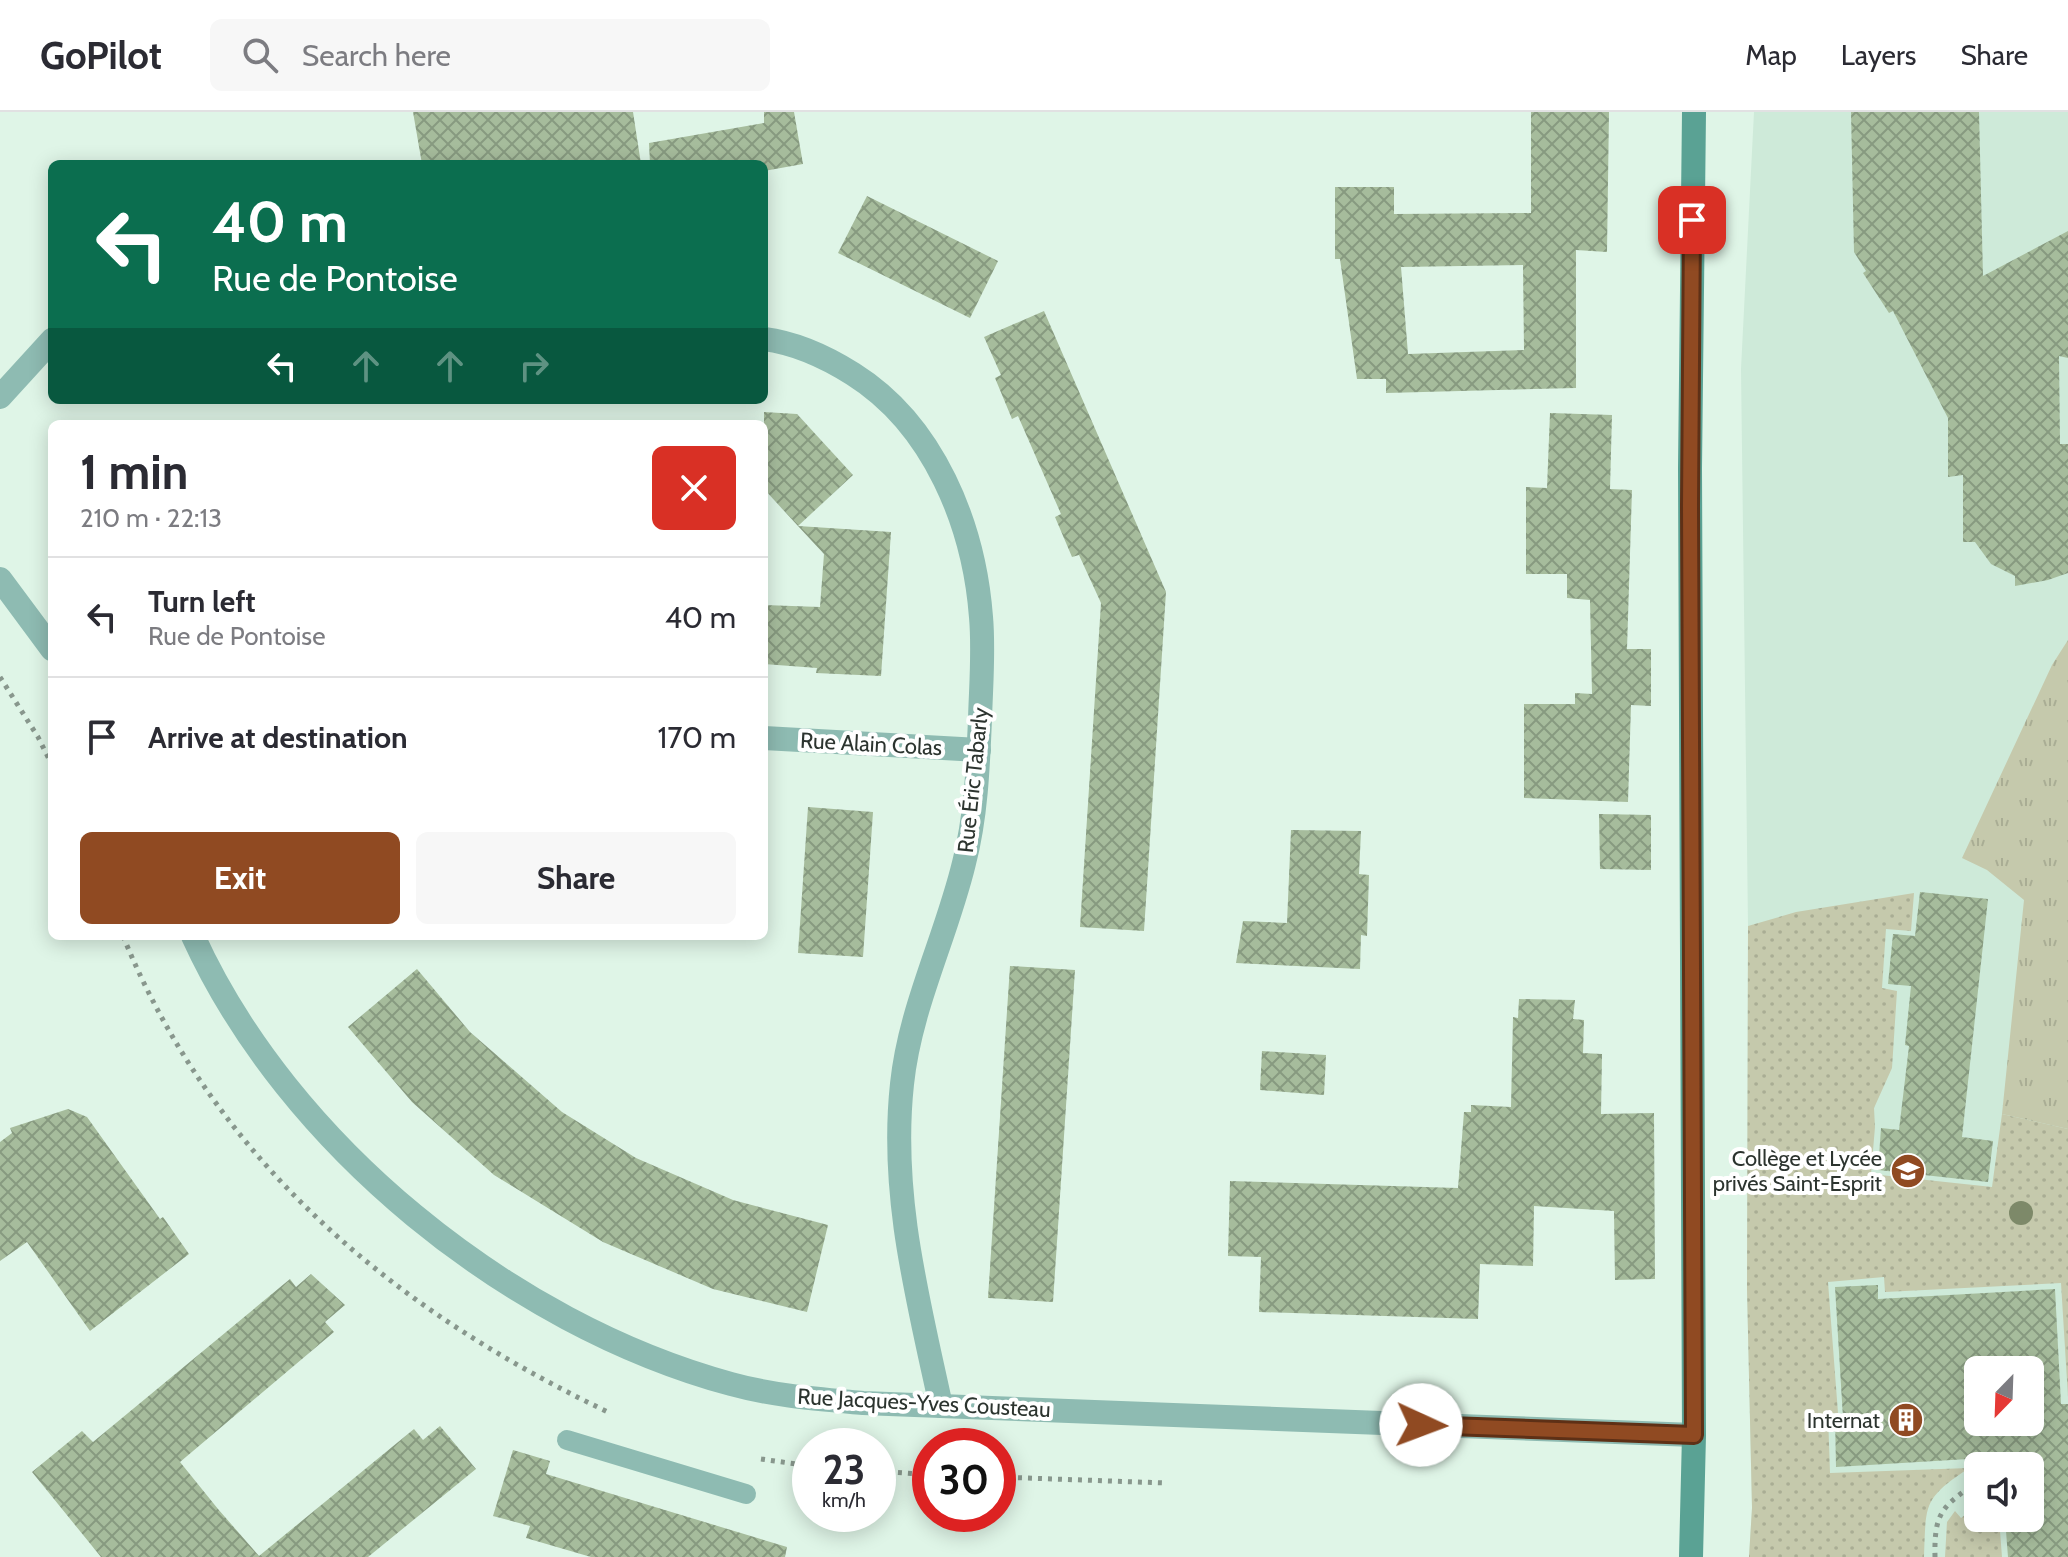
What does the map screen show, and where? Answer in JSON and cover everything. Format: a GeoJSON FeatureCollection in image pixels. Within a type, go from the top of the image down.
{"type":"FeatureCollection","features":[{"type":"Feature","properties":{"kind":"street"},"geometry":{"type":"LineString","coordinates":[[1691,1557],[1694,1435],[1690,521],[1694,112]]}},
{"type":"Feature","properties":{"kind":"street","name":"Rue Éric Tabarly"},"geometry":{"type":"LineString","coordinates":[[768,340],[807,350],[836,363],[866,382],[895,407],[933,458],[962,522],[978,586],[982,659],[973,817],[964,864],[910,1038],[902,1082],[899,1125],[905,1229],[941,1406]]}},
{"type":"Feature","properties":{"kind":"street"},"geometry":{"type":"LineString","coordinates":[[0,397],[48,344]]}},
{"type":"Feature","properties":{"kind":"street"},"geometry":{"type":"LineString","coordinates":[[0,579],[48,644]]}},
{"type":"Feature","properties":{"kind":"street","name":"Rue Alain Colas"},"geometry":{"type":"LineString","coordinates":[[768,738],[979,750]]}},
{"type":"Feature","properties":{"kind":"street","name":"Rue Jacques-Yves Cousteau"},"geometry":{"type":"LineString","coordinates":[[195,940],[205,963],[250,1036],[280,1077],[348,1154],[416,1217],[521,1293],[661,1362],[735,1385],[823,1399],[1694,1435]]}},
{"type":"Feature","properties":{"kind":"lane"},"geometry":{"type":"LineString","coordinates":[[567,1440],[746,1494]]}},
{"type":"Feature","properties":{"kind":"path"},"geometry":{"type":"LineString","coordinates":[[0,677],[48,757]]}},
{"type":"Feature","properties":{"kind":"path"},"geometry":{"type":"LineString","coordinates":[[1016,1478],[1166,1483]]}},
{"type":"Feature","properties":{"kind":"path"},"geometry":{"type":"LineString","coordinates":[[1935,1557],[1934,1534],[1938,1516],[1964,1492]]}},
{"type":"Feature","properties":{"kind":"shaded area"},"geometry":{"type":"Polygon","coordinates":[[[1754,112],[2068,112],[2068,1557],[1749,1557],[1752,1508],[1747,1289],[1748,926],[1741,369],[1754,112]]]}},
{"type":"Feature","properties":{"kind":"green space"},"geometry":{"type":"Polygon","coordinates":[[[2068,640],[2068,1129],[2002,1114],[2024,900],[1987,870],[1962,858],[2052,665],[2068,640]]]}},
{"type":"Feature","properties":{"kind":"green space"},"geometry":{"type":"Polygon","coordinates":[[[1914,893],[1911,931],[1886,929],[1882,988],[1897,991],[1892,1068],[1874,1108],[1871,1174],[1992,1187],[2002,1114],[2068,1129],[2068,1397],[2061,1283],[1885,1292],[1884,1277],[1828,1282],[1838,1413],[1828,1414],[1830,1473],[1964,1468],[1930,1504],[1925,1525],[1924,1557],[1749,1557],[1752,1508],[1747,1289],[1748,926],[1796,912],[1914,893]]]}},
{"type":"Feature","properties":{"kind":"green space"},"geometry":{"type":"Polygon","coordinates":[[[1955,1511],[1961,1518],[1964,1516],[1964,1532],[2000,1532],[2002,1557],[1945,1557],[1947,1522],[1955,1511]]]}},
{"type":"Feature","properties":{"kind":"building"},"geometry":{"type":"Polygon","coordinates":[[[413,112],[633,112],[640,160],[421,160],[413,112]]]}},
{"type":"Feature","properties":{"kind":"building"},"geometry":{"type":"Polygon","coordinates":[[[764,112],[794,112],[803,164],[768,170],[768,160],[650,160],[649,143],[764,123],[764,112]]]}},
{"type":"Feature","properties":{"kind":"building"},"geometry":{"type":"Polygon","coordinates":[[[1531,112],[1609,112],[1607,252],[1576,250],[1576,388],[1386,393],[1386,379],[1357,379],[1340,259],[1335,259],[1335,187],[1394,187],[1394,214],[1531,213],[1531,112]],[[1523,265],[1401,267],[1408,354],[1524,350],[1523,265]]]}},
{"type":"Feature","properties":{"kind":"building"},"geometry":{"type":"Polygon","coordinates":[[[1851,112],[1979,112],[1983,276],[2068,231],[2068,358],[2059,356],[2060,444],[2068,444],[2068,573],[2015,586],[2015,576],[1991,564],[1975,542],[1963,542],[1963,475],[1948,477],[1948,418],[1893,311],[1889,313],[1863,273],[1866,271],[1854,252],[1851,112]]]}},
{"type":"Feature","properties":{"kind":"building"},"geometry":{"type":"Polygon","coordinates":[[[867,196],[998,261],[970,318],[838,253],[867,196]]]}},
{"type":"Feature","properties":{"kind":"building"},"geometry":{"type":"Polygon","coordinates":[[[1044,311],[1166,592],[1144,931],[1080,927],[1101,603],[1079,555],[1072,557],[1055,517],[1061,514],[1018,416],[1012,419],[995,378],[1001,375],[984,337],[1044,311]]]}},
{"type":"Feature","properties":{"kind":"building"},"geometry":{"type":"Polygon","coordinates":[[[764,412],[797,414],[853,475],[798,526],[768,493],[768,420],[764,420],[764,412]]]}},
{"type":"Feature","properties":{"kind":"building"},"geometry":{"type":"Polygon","coordinates":[[[1550,413],[1612,415],[1610,489],[1632,490],[1627,649],[1651,649],[1651,706],[1631,705],[1628,802],[1524,798],[1524,704],[1575,704],[1575,693],[1592,694],[1590,600],[1567,598],[1567,574],[1526,574],[1526,487],[1547,488],[1550,413]]]}},
{"type":"Feature","properties":{"kind":"building"},"geometry":{"type":"Polygon","coordinates":[[[798,526],[891,532],[881,676],[816,673],[817,668],[768,664],[768,605],[820,607],[824,554],[798,526]]]}},
{"type":"Feature","properties":{"kind":"building"},"geometry":{"type":"Polygon","coordinates":[[[808,807],[873,812],[863,957],[798,953],[808,807]]]}},
{"type":"Feature","properties":{"kind":"building"},"geometry":{"type":"Polygon","coordinates":[[[1599,814],[1651,815],[1651,870],[1600,869],[1599,814]]]}},
{"type":"Feature","properties":{"kind":"building"},"geometry":{"type":"Polygon","coordinates":[[[1291,830],[1361,831],[1359,874],[1369,875],[1367,936],[1361,935],[1360,969],[1236,963],[1243,921],[1287,923],[1291,830]]]}},
{"type":"Feature","properties":{"kind":"building"},"geometry":{"type":"Polygon","coordinates":[[[1920,892],[1988,899],[1962,1137],[1993,1141],[1988,1182],[1878,1170],[1881,1128],[1899,1130],[1909,1046],[1905,1045],[1911,986],[1888,984],[1893,934],[1915,936],[1920,892]]]}},
{"type":"Feature","properties":{"kind":"building"},"geometry":{"type":"Polygon","coordinates":[[[1010,966],[1075,970],[1053,1302],[988,1298],[1010,966]]]}},
{"type":"Feature","properties":{"kind":"building"},"geometry":{"type":"Polygon","coordinates":[[[417,969],[470,1032],[562,1112],[636,1158],[733,1200],[828,1225],[807,1312],[713,1289],[603,1242],[494,1175],[412,1102],[348,1027],[417,969]]]}},
{"type":"Feature","properties":{"kind":"building"},"geometry":{"type":"Polygon","coordinates":[[[1519,999],[1575,1000],[1573,1019],[1584,1020],[1583,1053],[1602,1054],[1601,1114],[1654,1113],[1655,1279],[1615,1280],[1614,1211],[1534,1206],[1533,1266],[1480,1264],[1478,1319],[1259,1312],[1261,1257],[1228,1256],[1230,1181],[1458,1188],[1464,1112],[1471,1112],[1471,1105],[1511,1107],[1513,1017],[1518,1018],[1519,999]]]}},
{"type":"Feature","properties":{"kind":"building"},"geometry":{"type":"Polygon","coordinates":[[[1262,1051],[1326,1055],[1324,1095],[1260,1090],[1262,1051]]]}},
{"type":"Feature","properties":{"kind":"building"},"geometry":{"type":"Polygon","coordinates":[[[68,1109],[87,1117],[189,1254],[90,1331],[27,1242],[0,1261],[0,1142],[12,1133],[10,1128],[68,1109]]]}},
{"type":"Feature","properties":{"kind":"building"},"geometry":{"type":"Polygon","coordinates":[[[311,1274],[345,1305],[325,1322],[334,1332],[180,1462],[218,1509],[259,1556],[414,1429],[423,1440],[440,1426],[476,1469],[368,1557],[101,1557],[32,1472],[82,1431],[93,1442],[290,1279],[296,1287],[311,1274]]]}},
{"type":"Feature","properties":{"kind":"building","name":"Internat"},"geometry":{"type":"Polygon","coordinates":[[[1878,1285],[1878,1299],[2055,1289],[2061,1404],[2068,1404],[2068,1557],[2008,1557],[2006,1532],[2044,1532],[2044,1452],[1964,1452],[1964,1459],[1836,1467],[1835,1418],[1843,1418],[1835,1287],[1878,1285]]]}},
{"type":"Feature","properties":{"kind":"building"},"geometry":{"type":"Polygon","coordinates":[[[513,1450],[550,1461],[546,1474],[787,1547],[785,1557],[591,1557],[526,1538],[530,1526],[493,1516],[513,1450]]]}},
{"type":"Feature","properties":{"kind":"place","name":"Collège et Lycée privés Saint-Esprit"},"geometry":{"type":"Point","coordinates":[1908,1171]}},
{"type":"Feature","properties":{"kind":"place","name":"Internat"},"geometry":{"type":"Point","coordinates":[1906,1420]}},
{"type":"Feature","properties":{"kind":"route"},"geometry":{"type":"LineString","coordinates":[[1421,1425],[1694,1435],[1690,506],[1692,220]]}}]}
